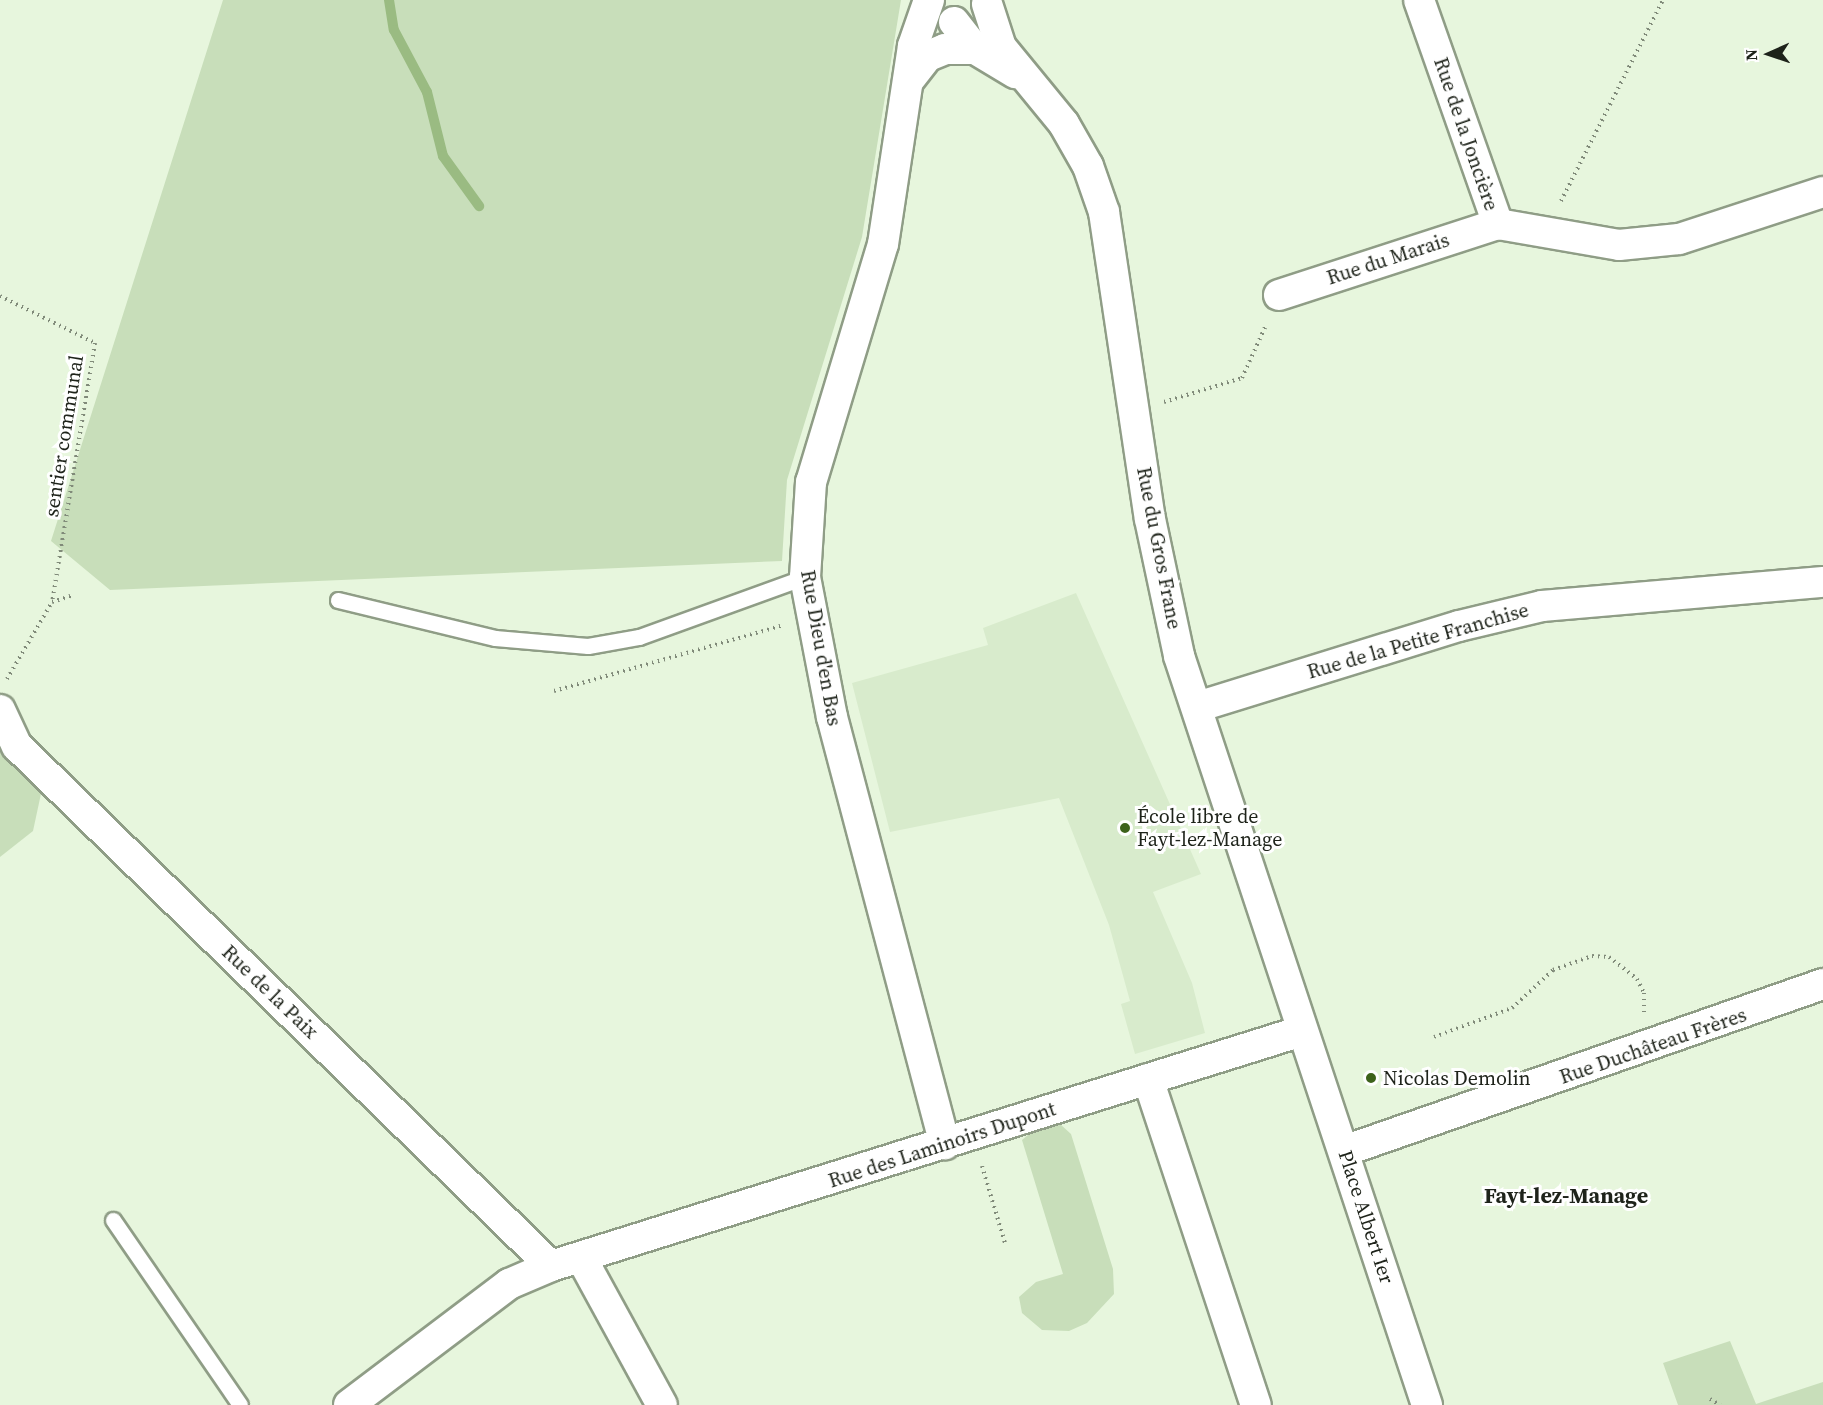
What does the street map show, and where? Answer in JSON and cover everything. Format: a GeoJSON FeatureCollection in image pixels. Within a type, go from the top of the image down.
{"type":"FeatureCollection","features":[{"type":"Feature","properties":{"kind":"street","name":"Rue du Gros Frane"},"geometry":{"type":"LineString","coordinates":[[930,0],[938,13],[954,22],[975,49],[1020,75]]}},
{"type":"Feature","properties":{"kind":"street"},"geometry":{"type":"LineString","coordinates":[[909,80],[913,46],[930,0]]}},
{"type":"Feature","properties":{"kind":"street","name":"Rue de la Joncière"},"geometry":{"type":"LineString","coordinates":[[1419,0],[1498,224],[1547,228],[1619,245],[1679,238],[1823,192]]}},
{"type":"Feature","properties":{"kind":"street","name":"Rue du Gros Frane"},"geometry":{"type":"LineString","coordinates":[[988,2],[1001,47],[1020,75],[1064,124],[1088,166],[1117,280],[1150,519],[1179,656],[1302,1030]]}},
{"type":"Feature","properties":{"kind":"street"},"geometry":{"type":"LineString","coordinates":[[954,22],[970,21],[988,2]]}},
{"type":"Feature","properties":{"kind":"street"},"geometry":{"type":"LineString","coordinates":[[909,80],[928,56],[945,49],[975,49]]}},
{"type":"Feature","properties":{"kind":"street","name":"Rue Dieu d'en Bas"},"geometry":{"type":"LineString","coordinates":[[909,80],[883,244],[810,482],[805,577],[832,717],[945,1144]]}},
{"type":"Feature","properties":{"kind":"street","name":"Rue du Marais"},"geometry":{"type":"LineString","coordinates":[[1279,295],[1498,224]]}},
{"type":"Feature","properties":{"kind":"street","name":"Rue de la Petite Franchise"},"geometry":{"type":"LineString","coordinates":[[1197,707],[1459,626],[1542,606],[1823,582]]}},
{"type":"Feature","properties":{"kind":"street","name":"Rue de la Paix"},"geometry":{"type":"LineString","coordinates":[[2,715],[17,746],[551,1266]]}},
{"type":"Feature","properties":{"kind":"street","name":"Rue Duchâteau Frères"},"geometry":{"type":"LineString","coordinates":[[1344,1151],[1638,1051],[1823,984]]}},
{"type":"Feature","properties":{"kind":"street","name":"Rue des Laminoirs Dupont"},"geometry":{"type":"LineString","coordinates":[[349,1405],[509,1284],[551,1266],[582,1259],[1302,1030]]}},
{"type":"Feature","properties":{"kind":"street","name":"Place Albert Ier"},"geometry":{"type":"LineString","coordinates":[[1302,1030],[1427,1405]]}},
{"type":"Feature","properties":{"kind":"street"},"geometry":{"type":"LineString","coordinates":[[1148,1079],[1256,1405]]}},
{"type":"Feature","properties":{"kind":"street"},"geometry":{"type":"LineString","coordinates":[[582,1259],[662,1405]]}},
{"type":"Feature","properties":{"kind":"lane"},"geometry":{"type":"LineString","coordinates":[[338,600],[495,638],[588,646],[639,637],[805,577]]}},
{"type":"Feature","properties":{"kind":"lane"},"geometry":{"type":"LineString","coordinates":[[113,1220],[240,1405]]}},
{"type":"Feature","properties":{"kind":"path"},"geometry":{"type":"LineString","coordinates":[[1547,228],[1663,0]]}},
{"type":"Feature","properties":{"kind":"path"},"geometry":{"type":"LineString","coordinates":[[1135,411],[1242,378],[1279,295]]}},
{"type":"Feature","properties":{"kind":"path","name":"sentier communal"},"geometry":{"type":"LineString","coordinates":[[0,296],[95,343],[52,602]]}},
{"type":"Feature","properties":{"kind":"path"},"geometry":{"type":"LineString","coordinates":[[2,715],[6,680],[52,602],[71,596]]}},
{"type":"Feature","properties":{"kind":"path"},"geometry":{"type":"LineString","coordinates":[[554,691],[811,617]]}},
{"type":"Feature","properties":{"kind":"path"},"geometry":{"type":"LineString","coordinates":[[1434,1037],[1512,1008],[1552,970],[1609,957],[1644,993],[1638,1051]]}},
{"type":"Feature","properties":{"kind":"path"},"geometry":{"type":"LineString","coordinates":[[973,1135],[1005,1243]]}},
{"type":"Feature","properties":{"kind":"path"},"geometry":{"type":"LineString","coordinates":[[1710,1399],[1720,1405]]}},
{"type":"Feature","properties":{"kind":"shaded area"},"geometry":{"type":"Polygon","coordinates":[[[223,0],[901,0],[862,237],[787,480],[782,561],[110,590],[51,541],[223,0]]]}},
{"type":"Feature","properties":{"kind":"shaded area","name":"École libre de Fayt-lez-Manage"},"geometry":{"type":"Polygon","coordinates":[[[1076,593],[1201,874],[1153,892],[1192,983],[1205,1033],[1135,1054],[1121,1004],[1130,1001],[1109,925],[1059,798],[890,832],[852,683],[988,645],[983,628],[1076,593]]]}},
{"type":"Feature","properties":{"kind":"shaded area"},"geometry":{"type":"Polygon","coordinates":[[[0,710],[42,789],[33,831],[0,857],[0,710]]]}},
{"type":"Feature","properties":{"kind":"shaded area"},"geometry":{"type":"Polygon","coordinates":[[[1060,1124],[1071,1134],[1113,1269],[1114,1294],[1087,1323],[1069,1331],[1042,1330],[1022,1313],[1019,1297],[1036,1282],[1063,1274],[1022,1140],[1035,1129],[1060,1124]]]}},
{"type":"Feature","properties":{"kind":"shaded area"},"geometry":{"type":"Polygon","coordinates":[[[1730,1341],[1756,1404],[1823,1382],[1823,1405],[1678,1405],[1663,1363],[1730,1341]]]}},
{"type":"Feature","properties":{"kind":"waterway"},"geometry":{"type":"LineString","coordinates":[[389,0],[394,30],[427,92],[443,156],[479,206]]}},
{"type":"Feature","properties":{"kind":"place","name":"École libre de Fayt-lez-Manage"},"geometry":{"type":"Point","coordinates":[1125,828]}},
{"type":"Feature","properties":{"kind":"place","name":"Nicolas Demolin"},"geometry":{"type":"Point","coordinates":[1371,1078]}},
{"type":"Feature","properties":{"kind":"district","name":"Fayt-lez-Manage"},"geometry":{"type":"Point","coordinates":[1566,1196]}}]}
